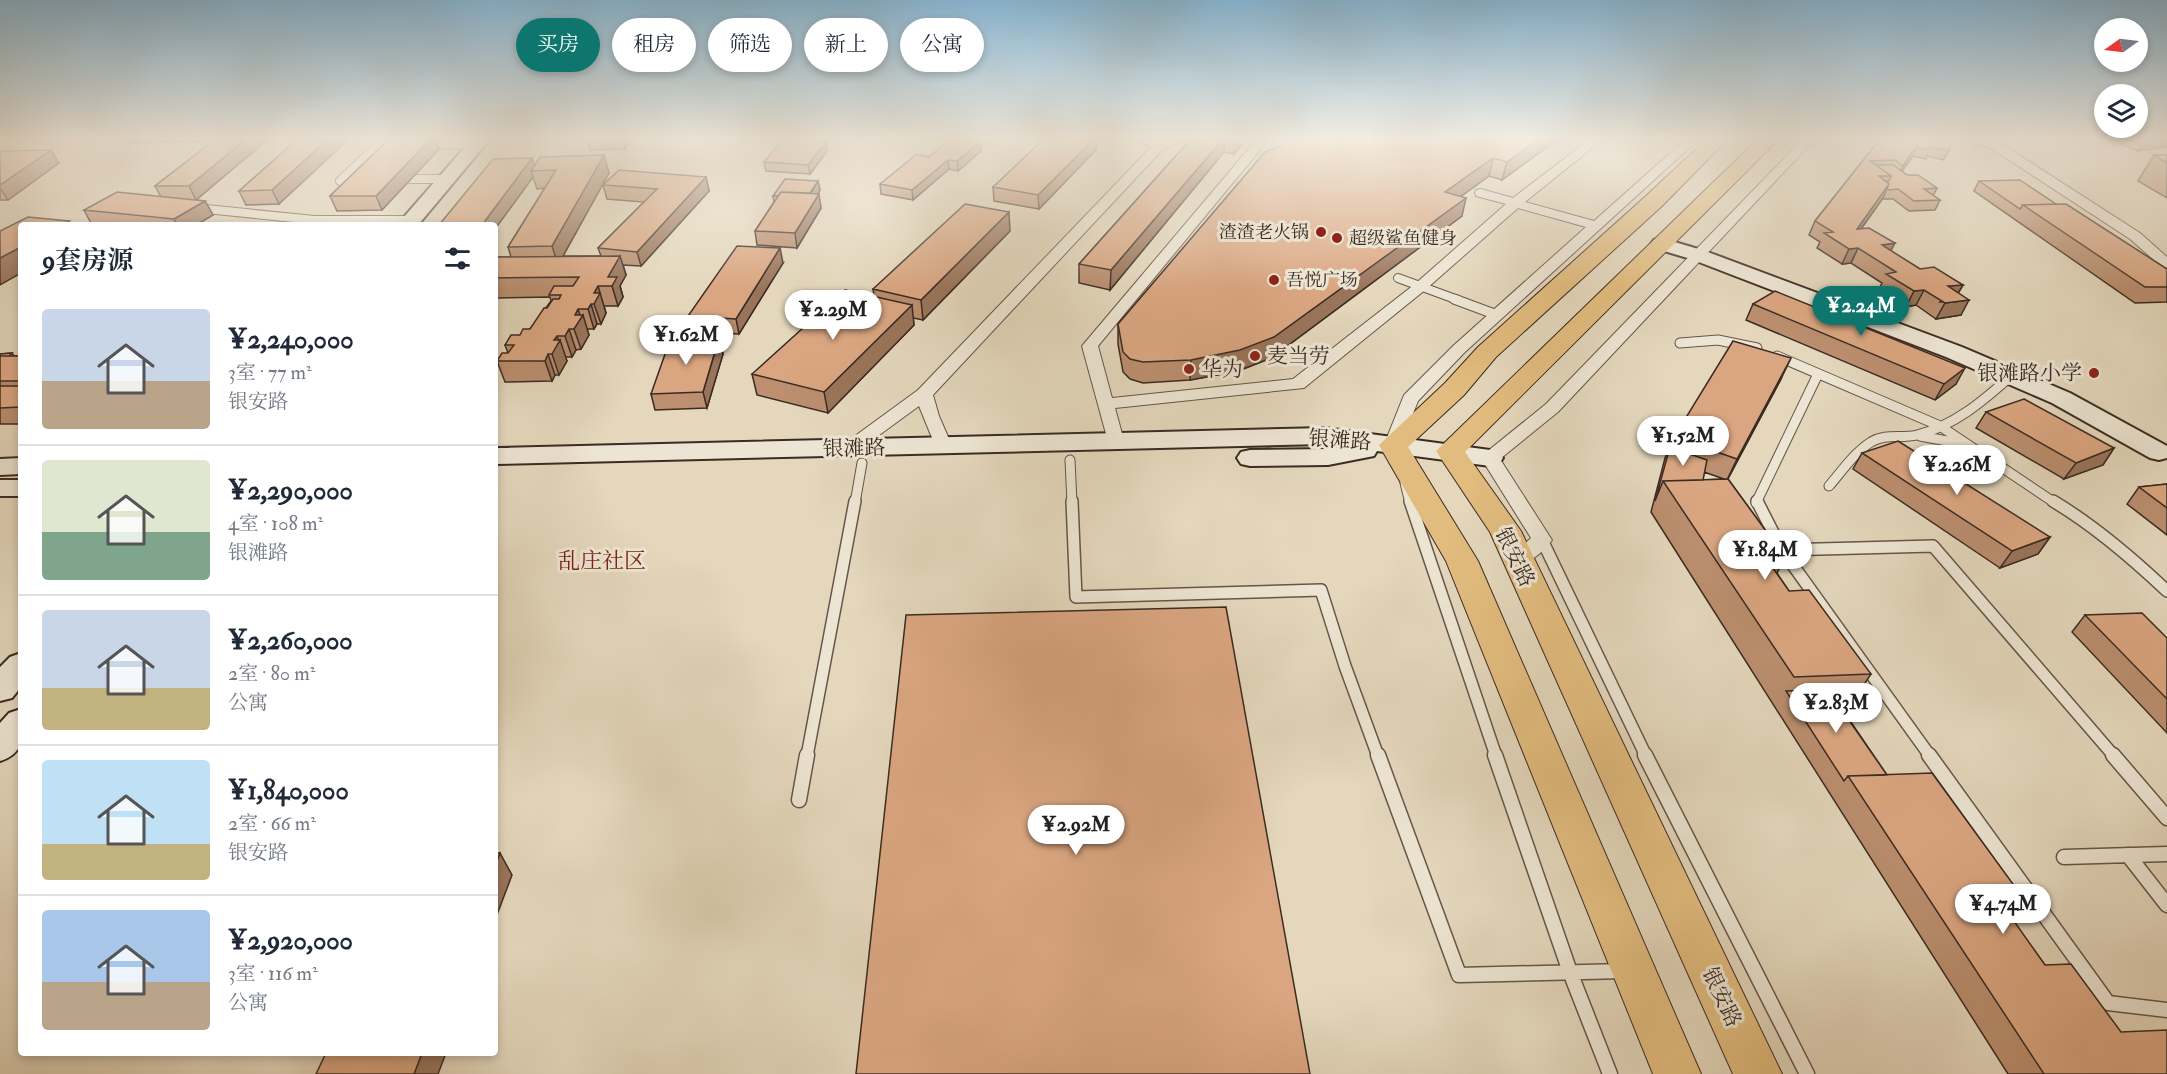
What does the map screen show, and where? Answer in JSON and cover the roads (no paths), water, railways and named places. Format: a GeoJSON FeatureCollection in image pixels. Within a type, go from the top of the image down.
{"type":"FeatureCollection","features":[{"type":"Feature","properties":{"kind":"main road"},"geometry":{"type":"LineString","coordinates":[[1666,189],[1487,352],[1442,402],[1393,445],[1462,561],[1677,1074]]}},
{"type":"Feature","properties":{"kind":"main road"},"geometry":{"type":"LineString","coordinates":[[1450,451],[1717,189]]}},
{"type":"Feature","properties":{"kind":"main road","name":"银安路"},"geometry":{"type":"LineString","coordinates":[[1450,451],[1504,531],[1530,550],[1758,1074]]}},
{"type":"Feature","properties":{"kind":"street"},"geometry":{"type":"LineString","coordinates":[[410,222],[438,189]]}},
{"type":"Feature","properties":{"kind":"street"},"geometry":{"type":"LineString","coordinates":[[432,222],[460,189]]}},
{"type":"Feature","properties":{"kind":"street"},"geometry":{"type":"LineString","coordinates":[[856,455],[924,394],[1118,189]]}},
{"type":"Feature","properties":{"kind":"street"},"geometry":{"type":"LineString","coordinates":[[1115,441],[1090,346],[1221,189]]}},
{"type":"Feature","properties":{"kind":"street"},"geometry":{"type":"LineString","coordinates":[[1106,404],[1298,384],[1420,287],[1533,189]]}},
{"type":"Feature","properties":{"kind":"street"},"geometry":{"type":"LineString","coordinates":[[1638,189],[1459,350],[1410,399],[1393,445],[1490,458],[1552,408],[1761,189]]}},
{"type":"Feature","properties":{"kind":"street"},"geometry":{"type":"LineString","coordinates":[[2063,189],[2135,236],[2167,264]]}},
{"type":"Feature","properties":{"kind":"street"},"geometry":{"type":"LineString","coordinates":[[1481,193],[1596,226]]}},
{"type":"Feature","properties":{"kind":"street"},"geometry":{"type":"LineString","coordinates":[[1661,244],[1698,255],[1954,351],[2061,399],[2159,452]]}},
{"type":"Feature","properties":{"kind":"street"},"geometry":{"type":"LineString","coordinates":[[924,394],[930,416],[943,446]]}},
{"type":"Feature","properties":{"kind":"street","name":"银滩路"},"geometry":{"type":"LineString","coordinates":[[498,475],[856,455],[943,446],[1325,436],[1393,445]]}},
{"type":"Feature","properties":{"kind":"street","name":"银滩路"},"geometry":{"type":"LineString","coordinates":[[498,456],[856,455],[1071,460],[1328,457],[1393,445]]}},
{"type":"Feature","properties":{"kind":"street"},"geometry":{"type":"LineString","coordinates":[[1490,458],[1530,550]]}},
{"type":"Feature","properties":{"kind":"street"},"geometry":{"type":"LineString","coordinates":[[0,467],[18,466]]}},
{"type":"Feature","properties":{"kind":"street"},"geometry":{"type":"LineString","coordinates":[[0,488],[18,488]]}},
{"type":"Feature","properties":{"kind":"street"},"geometry":{"type":"LineString","coordinates":[[0,690],[18,669]]}},
{"type":"Feature","properties":{"kind":"street"},"geometry":{"type":"LineString","coordinates":[[0,747],[18,726]]}},
{"type":"Feature","properties":{"kind":"lane"},"geometry":{"type":"LineString","coordinates":[[185,207],[314,220],[377,222]]}},
{"type":"Feature","properties":{"kind":"lane"},"geometry":{"type":"LineString","coordinates":[[1398,278],[1497,315]]}},
{"type":"Feature","properties":{"kind":"lane"},"geometry":{"type":"LineString","coordinates":[[1680,343],[1696,339],[1739,342],[1940,426],[1977,453],[2076,515],[2126,552],[2167,591]]}},
{"type":"Feature","properties":{"kind":"lane"},"geometry":{"type":"LineString","coordinates":[[1818,374],[1756,503],[1782,550],[2108,1003],[2167,1010]]}},
{"type":"Feature","properties":{"kind":"lane"},"geometry":{"type":"LineString","coordinates":[[1917,435],[1973,410],[2011,376]]}},
{"type":"Feature","properties":{"kind":"lane"},"geometry":{"type":"LineString","coordinates":[[1830,486],[1860,453],[1880,438],[1917,435],[1947,440],[1977,453]]}},
{"type":"Feature","properties":{"kind":"lane"},"geometry":{"type":"LineString","coordinates":[[1393,445],[1418,530],[1570,972],[1610,1074]]}},
{"type":"Feature","properties":{"kind":"lane"},"geometry":{"type":"LineString","coordinates":[[799,800],[856,455]]}},
{"type":"Feature","properties":{"kind":"lane"},"geometry":{"type":"LineString","coordinates":[[1071,460],[1076,597],[1321,590],[1345,666],[1459,975],[1633,970]]}},
{"type":"Feature","properties":{"kind":"lane"},"geometry":{"type":"LineString","coordinates":[[1782,550],[1933,546],[2167,818]]}},
{"type":"Feature","properties":{"kind":"lane"},"geometry":{"type":"LineString","coordinates":[[1530,550],[1609,683],[1807,1074]]}},
{"type":"Feature","properties":{"kind":"lane"},"geometry":{"type":"LineString","coordinates":[[2064,857],[2167,854]]}},
{"type":"Feature","properties":{"kind":"lane"},"geometry":{"type":"LineString","coordinates":[[2128,855],[2167,905]]}},
{"type":"Feature","properties":{"kind":"place","name":"渣渣老火锅"},"geometry":{"type":"Point","coordinates":[1321,232]}},
{"type":"Feature","properties":{"kind":"place","name":"超级鲨鱼健身"},"geometry":{"type":"Point","coordinates":[1337,238]}},
{"type":"Feature","properties":{"kind":"place","name":"吾悦广场"},"geometry":{"type":"Point","coordinates":[1274,280]}},
{"type":"Feature","properties":{"kind":"place","name":"麦当劳"},"geometry":{"type":"Point","coordinates":[1255,356]}},
{"type":"Feature","properties":{"kind":"place","name":"华为"},"geometry":{"type":"Point","coordinates":[1189,369]}},
{"type":"Feature","properties":{"kind":"place","name":"银滩路小学"},"geometry":{"type":"Point","coordinates":[2094,373]}},
{"type":"Feature","properties":{"kind":"district","name":"乱庄社区"},"geometry":{"type":"Point","coordinates":[602,560]}}]}
